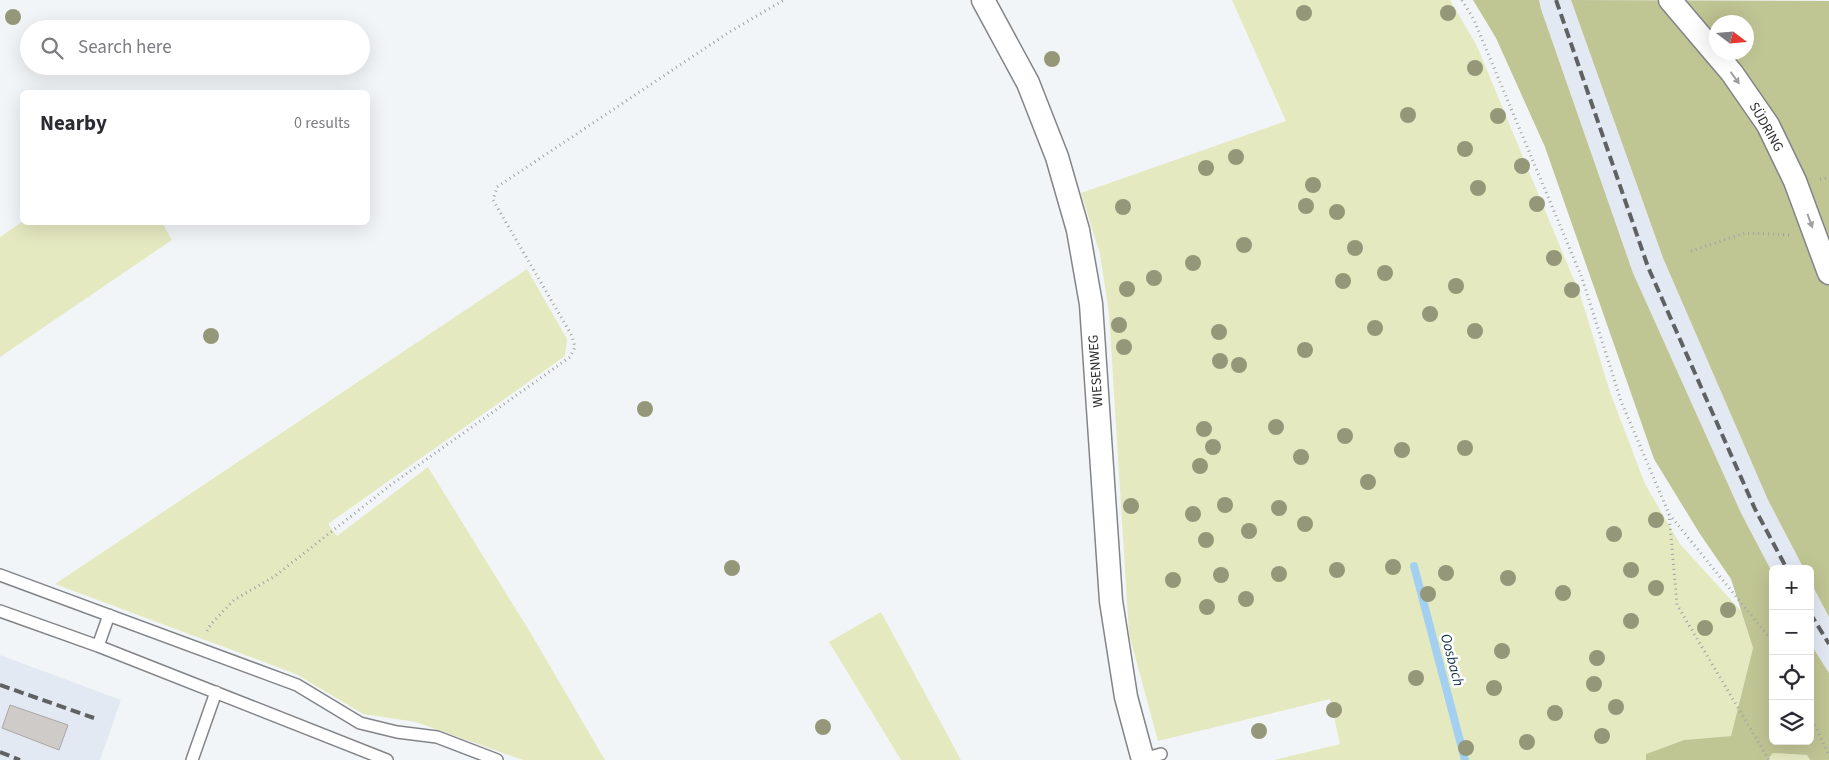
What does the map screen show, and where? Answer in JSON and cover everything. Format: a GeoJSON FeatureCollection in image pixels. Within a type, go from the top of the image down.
{"type":"FeatureCollection","features":[{"type":"Feature","properties":{"kind":"street","name":"WIESENWEG"},"geometry":{"type":"LineString","coordinates":[[983,0],[1028,83],[1058,156],[1078,230],[1091,304],[1111,601],[1126,697],[1149,758]]}},
{"type":"Feature","properties":{"kind":"street","name":"SÜDRING"},"geometry":{"type":"LineString","coordinates":[[1670,0],[1732,73],[1768,125],[1795,181],[1829,273]]}},
{"type":"Feature","properties":{"kind":"lane"},"geometry":{"type":"LineString","coordinates":[[0,575],[296,685],[360,723],[397,732],[437,737],[497,760]]}},
{"type":"Feature","properties":{"kind":"lane"},"geometry":{"type":"LineString","coordinates":[[0,612],[98,646],[388,760]]}},
{"type":"Feature","properties":{"kind":"lane"},"geometry":{"type":"LineString","coordinates":[[98,646],[109,615]]}},
{"type":"Feature","properties":{"kind":"lane"},"geometry":{"type":"LineString","coordinates":[[192,760],[216,692]]}},
{"type":"Feature","properties":{"kind":"path"},"geometry":{"type":"LineString","coordinates":[[199,650],[211,624],[234,600],[275,576],[392,484],[570,357],[575,347],[572,336],[493,200],[496,187],[731,31],[784,0]]}},
{"type":"Feature","properties":{"kind":"path"},"geometry":{"type":"LineString","coordinates":[[1462,0],[1474,20],[1582,278],[1621,401],[1669,514],[1769,637]]}},
{"type":"Feature","properties":{"kind":"path"},"geometry":{"type":"LineString","coordinates":[[1690,251],[1745,233],[1815,236]]}},
{"type":"Feature","properties":{"kind":"path"},"geometry":{"type":"LineString","coordinates":[[1669,514],[1677,605],[1769,760]]}},
{"type":"Feature","properties":{"kind":"path"},"geometry":{"type":"LineString","coordinates":[[1814,724],[1829,755]]}},
{"type":"Feature","properties":{"kind":"shaded area"},"geometry":{"type":"Polygon","coordinates":[[[1539,0],[1571,0],[1663,258],[1768,500],[1802,565],[1769,566],[1741,513],[1633,273],[1539,0]]]}},
{"type":"Feature","properties":{"kind":"shaded area"},"geometry":{"type":"Polygon","coordinates":[[[1814,589],[1829,617],[1829,673],[1814,649],[1814,589]]]}},
{"type":"Feature","properties":{"kind":"shaded area"},"geometry":{"type":"Polygon","coordinates":[[[0,655],[121,700],[100,760],[0,760],[0,655]]]}},
{"type":"Feature","properties":{"kind":"green space"},"geometry":{"type":"Polygon","coordinates":[[[1232,0],[1450,0],[1477,46],[1581,297],[1610,392],[1645,484],[1680,544],[1741,611],[1753,648],[1731,736],[1684,740],[1646,754],[1646,760],[1274,760],[1340,744],[1330,699],[1158,741],[1129,634],[1109,313],[1100,254],[1081,193],[1286,121],[1232,0]]]}},
{"type":"Feature","properties":{"kind":"green space"},"geometry":{"type":"Polygon","coordinates":[[[1473,0],[1539,0],[1633,273],[1741,513],[1769,566],[1769,745],[1814,745],[1814,649],[1829,673],[1829,760],[1810,760],[1807,755],[1773,753],[1767,760],[1646,760],[1646,754],[1684,740],[1731,736],[1753,648],[1731,579],[1700,534],[1654,459],[1545,147],[1496,38],[1473,0]]]}},
{"type":"Feature","properties":{"kind":"green space"},"geometry":{"type":"Polygon","coordinates":[[[1571,0],[1829,1],[1829,617],[1814,589],[1814,565],[1802,565],[1768,500],[1663,258],[1571,0]]]}},
{"type":"Feature","properties":{"kind":"green space"},"geometry":{"type":"Polygon","coordinates":[[[20,223],[20,225],[163,225],[172,240],[0,357],[0,237],[20,223]]]}},
{"type":"Feature","properties":{"kind":"green space"},"geometry":{"type":"Polygon","coordinates":[[[527,269],[567,339],[565,356],[328,524],[337,536],[428,467],[530,632],[605,760],[523,760],[416,722],[363,714],[296,674],[55,584],[527,269]]]}},
{"type":"Feature","properties":{"kind":"green space"},"geometry":{"type":"Polygon","coordinates":[[[881,612],[961,760],[901,760],[829,642],[881,612]]]}},
{"type":"Feature","properties":{"kind":"green space"},"geometry":{"type":"Polygon","coordinates":[[[1773,753],[1807,755],[1810,760],[1767,760],[1773,753]]]}},
{"type":"Feature","properties":{"kind":"building"},"geometry":{"type":"Polygon","coordinates":[[[10,705],[68,725],[59,750],[2,728],[10,705]]]}},
{"type":"Feature","properties":{"kind":"waterway","name":"Oosbach"},"geometry":{"type":"LineString","coordinates":[[1414,566],[1465,760]]}},
{"type":"Feature","properties":{"kind":"railway"},"geometry":{"type":"LineString","coordinates":[[1556,0],[1648,267],[1755,509],[1785,565]]}},
{"type":"Feature","properties":{"kind":"railway"},"geometry":{"type":"LineString","coordinates":[[1814,620],[1829,644]]}},
{"type":"Feature","properties":{"kind":"railway"},"geometry":{"type":"LineString","coordinates":[[0,685],[94,718]]}},
{"type":"Feature","properties":{"kind":"railway"},"geometry":{"type":"LineString","coordinates":[[0,752],[20,760]]}}]}
